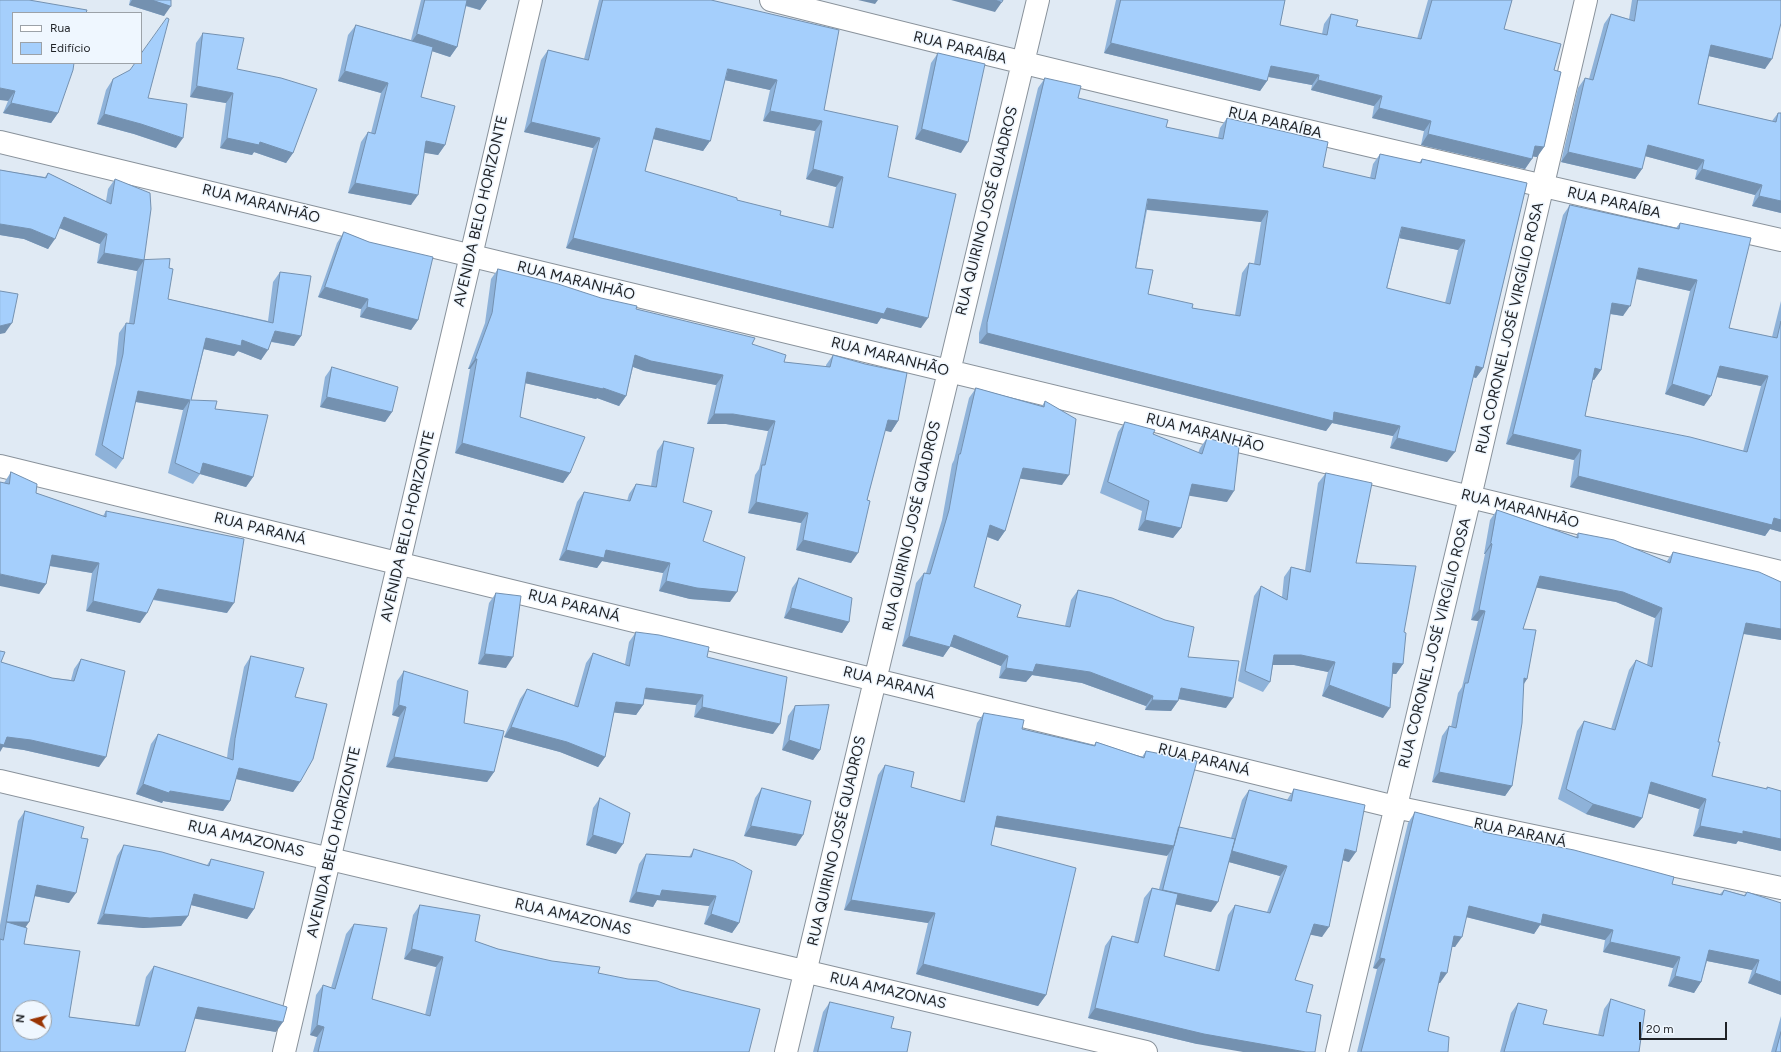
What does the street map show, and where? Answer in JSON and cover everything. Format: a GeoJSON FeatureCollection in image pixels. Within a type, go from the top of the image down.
{"type":"FeatureCollection","features":[{"type":"Feature","properties":{"kind":"street","name":"AVENIDA BELO HORIZONTE"},"geometry":{"type":"LineString","coordinates":[[284,1052],[530,0]]}},
{"type":"Feature","properties":{"kind":"street","name":"RUA PARAÍBA"},"geometry":{"type":"LineString","coordinates":[[771,0],[1023,63],[1543,186],[1781,240]]}},
{"type":"Feature","properties":{"kind":"street","name":"RUA QUIRINO JOSÉ QUADROS"},"geometry":{"type":"LineString","coordinates":[[786,1052],[1038,0]]}},
{"type":"Feature","properties":{"kind":"street","name":"RUA CORONEL JOSÉ VIRGÍLIO ROSA"},"geometry":{"type":"LineString","coordinates":[[1336,1052],[1470,497],[1586,0]]}},
{"type":"Feature","properties":{"kind":"street","name":"RUA MARANHÃO"},"geometry":{"type":"LineString","coordinates":[[0,142],[1781,572]]}},
{"type":"Feature","properties":{"kind":"street","name":"RUA PARANÁ"},"geometry":{"type":"LineString","coordinates":[[0,466],[1395,806],[1781,888]]}},
{"type":"Feature","properties":{"kind":"street","name":"RUA AMAZONAS"},"geometry":{"type":"LineString","coordinates":[[0,781],[1146,1052]]}},
{"type":"Feature","properties":{"kind":"building"},"geometry":{"type":"Polygon","coordinates":[[[0,0],[29,0],[87,10],[86,12],[12,12],[12,64],[74,64],[58,113],[11,103],[15,91],[0,88],[0,0]]]}},
{"type":"Feature","properties":{"kind":"building"},"geometry":{"type":"Polygon","coordinates":[[[152,0],[171,0],[171,6],[152,0]]]}},
{"type":"Feature","properties":{"kind":"building"},"geometry":{"type":"Polygon","coordinates":[[[425,0],[467,0],[457,47],[417,34],[425,0]]]}},
{"type":"Feature","properties":{"kind":"building"},"geometry":{"type":"Polygon","coordinates":[[[603,0],[711,0],[839,30],[824,110],[898,126],[888,177],[956,194],[928,318],[887,308],[884,314],[573,238],[600,138],[531,122],[548,50],[588,60],[603,0]],[[728,69],[710,141],[656,128],[645,171],[737,198],[737,200],[781,211],[780,215],[833,228],[843,177],[813,169],[822,121],[770,111],[777,80],[728,69]]]}},
{"type":"Feature","properties":{"kind":"building"},"geometry":{"type":"Polygon","coordinates":[[[1121,0],[1285,0],[1280,25],[1327,35],[1331,14],[1358,20],[1356,26],[1421,39],[1432,0],[1512,0],[1504,29],[1561,44],[1554,70],[1561,72],[1544,147],[1535,146],[1532,159],[1428,134],[1431,121],[1379,108],[1382,96],[1318,80],[1319,75],[1271,66],[1267,81],[1111,43],[1121,0]]]}},
{"type":"Feature","properties":{"kind":"building"},"geometry":{"type":"Polygon","coordinates":[[[1638,0],[1781,0],[1781,23],[1772,59],[1711,45],[1698,104],[1776,122],[1778,113],[1781,113],[1781,201],[1759,196],[1762,185],[1702,169],[1704,160],[1648,145],[1642,169],[1568,152],[1585,78],[1593,80],[1611,14],[1634,21],[1638,0]]]}},
{"type":"Feature","properties":{"kind":"building"},"geometry":{"type":"Polygon","coordinates":[[[167,18],[169,19],[148,98],[187,104],[183,138],[104,114],[113,79],[130,70],[134,64],[142,64],[142,53],[167,18]]]}},
{"type":"Feature","properties":{"kind":"building"},"geometry":{"type":"Polygon","coordinates":[[[356,25],[433,47],[421,97],[455,106],[445,145],[426,141],[418,195],[355,183],[368,132],[375,134],[388,83],[345,71],[356,25]]]}},
{"type":"Feature","properties":{"kind":"building"},"geometry":{"type":"Polygon","coordinates":[[[203,33],[244,38],[237,69],[281,78],[317,89],[293,153],[260,142],[259,145],[227,138],[233,93],[197,86],[203,33]]]}},
{"type":"Feature","properties":{"kind":"building"},"geometry":{"type":"Polygon","coordinates":[[[938,53],[985,64],[968,142],[922,129],[938,53]]]}},
{"type":"Feature","properties":{"kind":"building"},"geometry":{"type":"Polygon","coordinates":[[[1045,78],[1081,86],[1078,98],[1168,120],[1166,127],[1223,139],[1227,118],[1328,142],[1323,167],[1375,179],[1380,154],[1421,163],[1422,159],[1527,183],[1483,368],[1476,366],[1455,452],[1397,438],[1400,426],[1334,412],[1333,421],[987,333],[987,323],[1045,78]],[[1148,199],[1136,268],[1153,270],[1148,294],[1193,304],[1192,308],[1240,316],[1249,263],[1260,265],[1268,211],[1148,199]],[[1402,227],[1387,288],[1450,304],[1465,240],[1402,227]]]}},
{"type":"Feature","properties":{"kind":"building"},"geometry":{"type":"Polygon","coordinates":[[[0,170],[46,178],[48,173],[111,204],[115,179],[150,193],[151,209],[144,260],[104,253],[107,234],[64,217],[55,239],[31,229],[0,224],[0,170]]]}},
{"type":"Feature","properties":{"kind":"building"},"geometry":{"type":"Polygon","coordinates":[[[1570,205],[1679,229],[1680,223],[1751,238],[1729,328],[1777,338],[1781,321],[1781,520],[1774,518],[1772,525],[1578,476],[1581,450],[1513,434],[1570,205]],[[1639,268],[1630,306],[1612,303],[1601,370],[1595,368],[1585,416],[1690,437],[1747,452],[1768,376],[1720,366],[1711,396],[1672,384],[1697,280],[1639,268]]]}},
{"type":"Feature","properties":{"kind":"building"},"geometry":{"type":"Polygon","coordinates":[[[344,232],[369,242],[433,257],[418,320],[367,307],[368,299],[325,287],[344,232]]]}},
{"type":"Feature","properties":{"kind":"building"},"geometry":{"type":"Polygon","coordinates":[[[170,259],[169,268],[173,269],[168,299],[273,323],[280,272],[311,276],[301,336],[275,331],[268,350],[242,340],[241,346],[206,338],[191,400],[217,401],[215,409],[268,415],[253,477],[203,463],[200,474],[175,463],[190,400],[138,391],[123,459],[102,445],[123,354],[126,323],[134,324],[144,260],[170,259]]]}},
{"type":"Feature","properties":{"kind":"building"},"geometry":{"type":"Polygon","coordinates":[[[498,269],[558,284],[601,298],[637,306],[636,309],[755,338],[752,344],[786,355],[784,362],[830,367],[833,355],[907,373],[898,421],[888,420],[867,500],[870,501],[858,553],[803,540],[808,513],[756,502],[762,465],[765,465],[775,421],[733,414],[714,414],[723,375],[651,361],[635,355],[626,396],[603,388],[527,372],[520,417],[585,437],[570,473],[462,443],[477,359],[475,359],[492,313],[498,269]]]}},
{"type":"Feature","properties":{"kind":"building"},"geometry":{"type":"Polygon","coordinates":[[[0,291],[18,294],[12,323],[0,326],[0,291]]]}},
{"type":"Feature","properties":{"kind":"building"},"geometry":{"type":"Polygon","coordinates":[[[332,367],[398,387],[392,412],[327,397],[332,367]]]}},
{"type":"Feature","properties":{"kind":"building"},"geometry":{"type":"Polygon","coordinates":[[[976,388],[1044,407],[1045,401],[1076,419],[1069,475],[1023,468],[1005,531],[990,525],[974,587],[1021,605],[1017,617],[1070,627],[1078,590],[1112,598],[1165,620],[1194,627],[1188,657],[1239,661],[1233,698],[1181,688],[1178,701],[1152,700],[1153,696],[1090,672],[1036,664],[1033,672],[1006,668],[1008,656],[954,635],[950,647],[909,636],[924,573],[930,574],[949,510],[959,454],[976,388]]]}},
{"type":"Feature","properties":{"kind":"building"},"geometry":{"type":"Polygon","coordinates":[[[1125,422],[1155,430],[1153,434],[1202,454],[1207,438],[1239,447],[1234,491],[1192,484],[1181,528],[1145,520],[1149,501],[1108,482],[1125,422]]]}},
{"type":"Feature","properties":{"kind":"building"},"geometry":{"type":"Polygon","coordinates":[[[664,441],[694,448],[683,502],[712,511],[703,541],[745,557],[737,592],[697,588],[666,581],[670,563],[606,550],[604,558],[566,550],[584,492],[630,501],[636,484],[656,487],[664,441]]]}},
{"type":"Feature","properties":{"kind":"building"},"geometry":{"type":"Polygon","coordinates":[[[11,472],[37,484],[36,493],[106,517],[106,511],[244,539],[234,603],[158,589],[147,613],[93,601],[99,563],[52,555],[46,584],[0,574],[0,482],[9,484],[11,472]]]}},
{"type":"Feature","properties":{"kind":"building"},"geometry":{"type":"Polygon","coordinates":[[[1326,473],[1372,483],[1356,563],[1416,566],[1404,632],[1406,633],[1403,664],[1393,663],[1390,708],[1329,685],[1335,662],[1301,655],[1274,655],[1270,682],[1245,671],[1261,586],[1287,600],[1291,567],[1310,572],[1326,473]]]}},
{"type":"Feature","properties":{"kind":"building"},"geometry":{"type":"Polygon","coordinates":[[[1497,510],[1578,538],[1578,533],[1614,540],[1670,563],[1673,552],[1759,572],[1781,582],[1781,629],[1746,623],[1718,742],[1720,742],[1712,776],[1781,791],[1781,839],[1743,831],[1743,834],[1700,826],[1706,799],[1651,782],[1642,818],[1593,804],[1566,789],[1584,721],[1615,730],[1636,660],[1652,667],[1662,608],[1623,592],[1540,576],[1523,629],[1536,630],[1527,679],[1524,678],[1522,723],[1512,786],[1439,772],[1449,726],[1456,728],[1465,683],[1468,683],[1485,611],[1479,610],[1497,510]]]}},
{"type":"Feature","properties":{"kind":"building"},"geometry":{"type":"Polygon","coordinates":[[[799,578],[852,598],[849,622],[791,608],[799,578]]]}},
{"type":"Feature","properties":{"kind":"building"},"geometry":{"type":"Polygon","coordinates":[[[496,593],[521,596],[513,657],[485,654],[496,593]]]}},
{"type":"Feature","properties":{"kind":"building"},"geometry":{"type":"Polygon","coordinates":[[[636,632],[659,635],[709,647],[707,657],[787,677],[780,724],[702,707],[703,695],[646,688],[643,705],[616,702],[605,757],[567,742],[511,727],[527,689],[578,707],[593,653],[629,666],[636,632]]]}},
{"type":"Feature","properties":{"kind":"building"},"geometry":{"type":"Polygon","coordinates":[[[0,651],[5,652],[1,662],[52,678],[74,681],[81,659],[125,671],[106,757],[31,740],[7,737],[4,745],[0,744],[0,651]]]}},
{"type":"Feature","properties":{"kind":"building"},"geometry":{"type":"Polygon","coordinates":[[[251,656],[304,668],[295,697],[327,704],[313,759],[300,782],[239,768],[230,801],[170,791],[169,793],[143,784],[158,734],[233,760],[235,739],[251,656]]]}},
{"type":"Feature","properties":{"kind":"building"},"geometry":{"type":"Polygon","coordinates":[[[404,671],[468,691],[464,723],[504,731],[494,772],[394,757],[406,707],[399,705],[404,671]]]}},
{"type":"Feature","properties":{"kind":"building"},"geometry":{"type":"Polygon","coordinates":[[[829,705],[820,750],[789,740],[795,706],[829,705]]]}},
{"type":"Feature","properties":{"kind":"building"},"geometry":{"type":"Polygon","coordinates":[[[984,713],[1024,720],[1022,729],[1095,746],[1096,742],[1144,758],[1146,751],[1197,761],[1174,846],[997,816],[991,845],[1076,868],[1046,995],[923,964],[935,913],[851,900],[885,765],[914,772],[911,787],[964,802],[984,713]]]}},
{"type":"Feature","properties":{"kind":"building"},"geometry":{"type":"Polygon","coordinates":[[[762,788],[811,801],[803,835],[751,826],[762,788]]]}},
{"type":"Feature","properties":{"kind":"building"},"geometry":{"type":"Polygon","coordinates":[[[1294,789],[1365,805],[1356,852],[1345,849],[1329,927],[1314,924],[1295,980],[1313,985],[1306,1012],[1321,1015],[1315,1052],[1306,1052],[1204,1034],[1095,1008],[1112,936],[1138,943],[1152,888],[1178,894],[1164,956],[1219,971],[1235,905],[1270,913],[1287,866],[1232,851],[1249,790],[1291,801],[1294,789]]]}},
{"type":"Feature","properties":{"kind":"building"},"geometry":{"type":"Polygon","coordinates":[[[600,798],[630,813],[623,844],[593,835],[600,798]]]}},
{"type":"Feature","properties":{"kind":"building"},"geometry":{"type":"Polygon","coordinates":[[[25,811],[84,827],[81,838],[88,839],[76,893],[37,885],[29,922],[7,922],[27,928],[24,944],[80,951],[69,1017],[139,1026],[154,966],[287,1007],[283,1022],[198,1007],[185,1052],[0,1052],[0,939],[3,940],[25,811]]]}},
{"type":"Feature","properties":{"kind":"building"},"geometry":{"type":"Polygon","coordinates":[[[1415,812],[1483,830],[1483,832],[1574,850],[1674,877],[1672,884],[1722,895],[1724,890],[1745,896],[1747,892],[1781,903],[1781,982],[1755,973],[1759,960],[1709,950],[1701,982],[1675,976],[1680,957],[1610,942],[1613,930],[1543,914],[1541,924],[1469,906],[1462,937],[1454,936],[1447,973],[1441,972],[1428,1031],[1449,1037],[1448,1052],[1361,1052],[1385,959],[1380,958],[1415,812]]]}},
{"type":"Feature","properties":{"kind":"building"},"geometry":{"type":"Polygon","coordinates":[[[1179,827],[1235,839],[1218,902],[1163,890],[1179,827]]]}},
{"type":"Feature","properties":{"kind":"building"},"geometry":{"type":"Polygon","coordinates":[[[124,845],[162,852],[209,866],[211,859],[264,872],[254,909],[194,894],[188,916],[150,918],[104,914],[124,845]]]}},
{"type":"Feature","properties":{"kind":"building"},"geometry":{"type":"Polygon","coordinates":[[[694,849],[734,861],[752,871],[739,923],[711,914],[716,896],[662,890],[660,896],[636,892],[646,854],[691,857],[694,849]]]}},
{"type":"Feature","properties":{"kind":"building"},"geometry":{"type":"Polygon","coordinates":[[[420,905],[480,915],[475,941],[498,949],[552,961],[600,967],[598,973],[628,979],[657,981],[681,990],[760,1009],[749,1052],[318,1052],[324,1027],[317,1025],[323,985],[335,989],[354,924],[387,928],[372,999],[430,1016],[443,957],[412,949],[420,905]]]}},
{"type":"Feature","properties":{"kind":"building"},"geometry":{"type":"Polygon","coordinates":[[[1611,999],[1645,1010],[1639,1052],[1504,1052],[1518,1003],[1547,1010],[1543,1024],[1603,1036],[1611,999]]]}},
{"type":"Feature","properties":{"kind":"building"},"geometry":{"type":"Polygon","coordinates":[[[830,1002],[894,1017],[891,1028],[911,1032],[907,1052],[818,1052],[830,1002]]]}},
{"type":"Feature","properties":{"kind":"building"},"geometry":{"type":"Polygon","coordinates":[[[1781,1032],[1781,1052],[1776,1052],[1781,1032]]]}}]}
